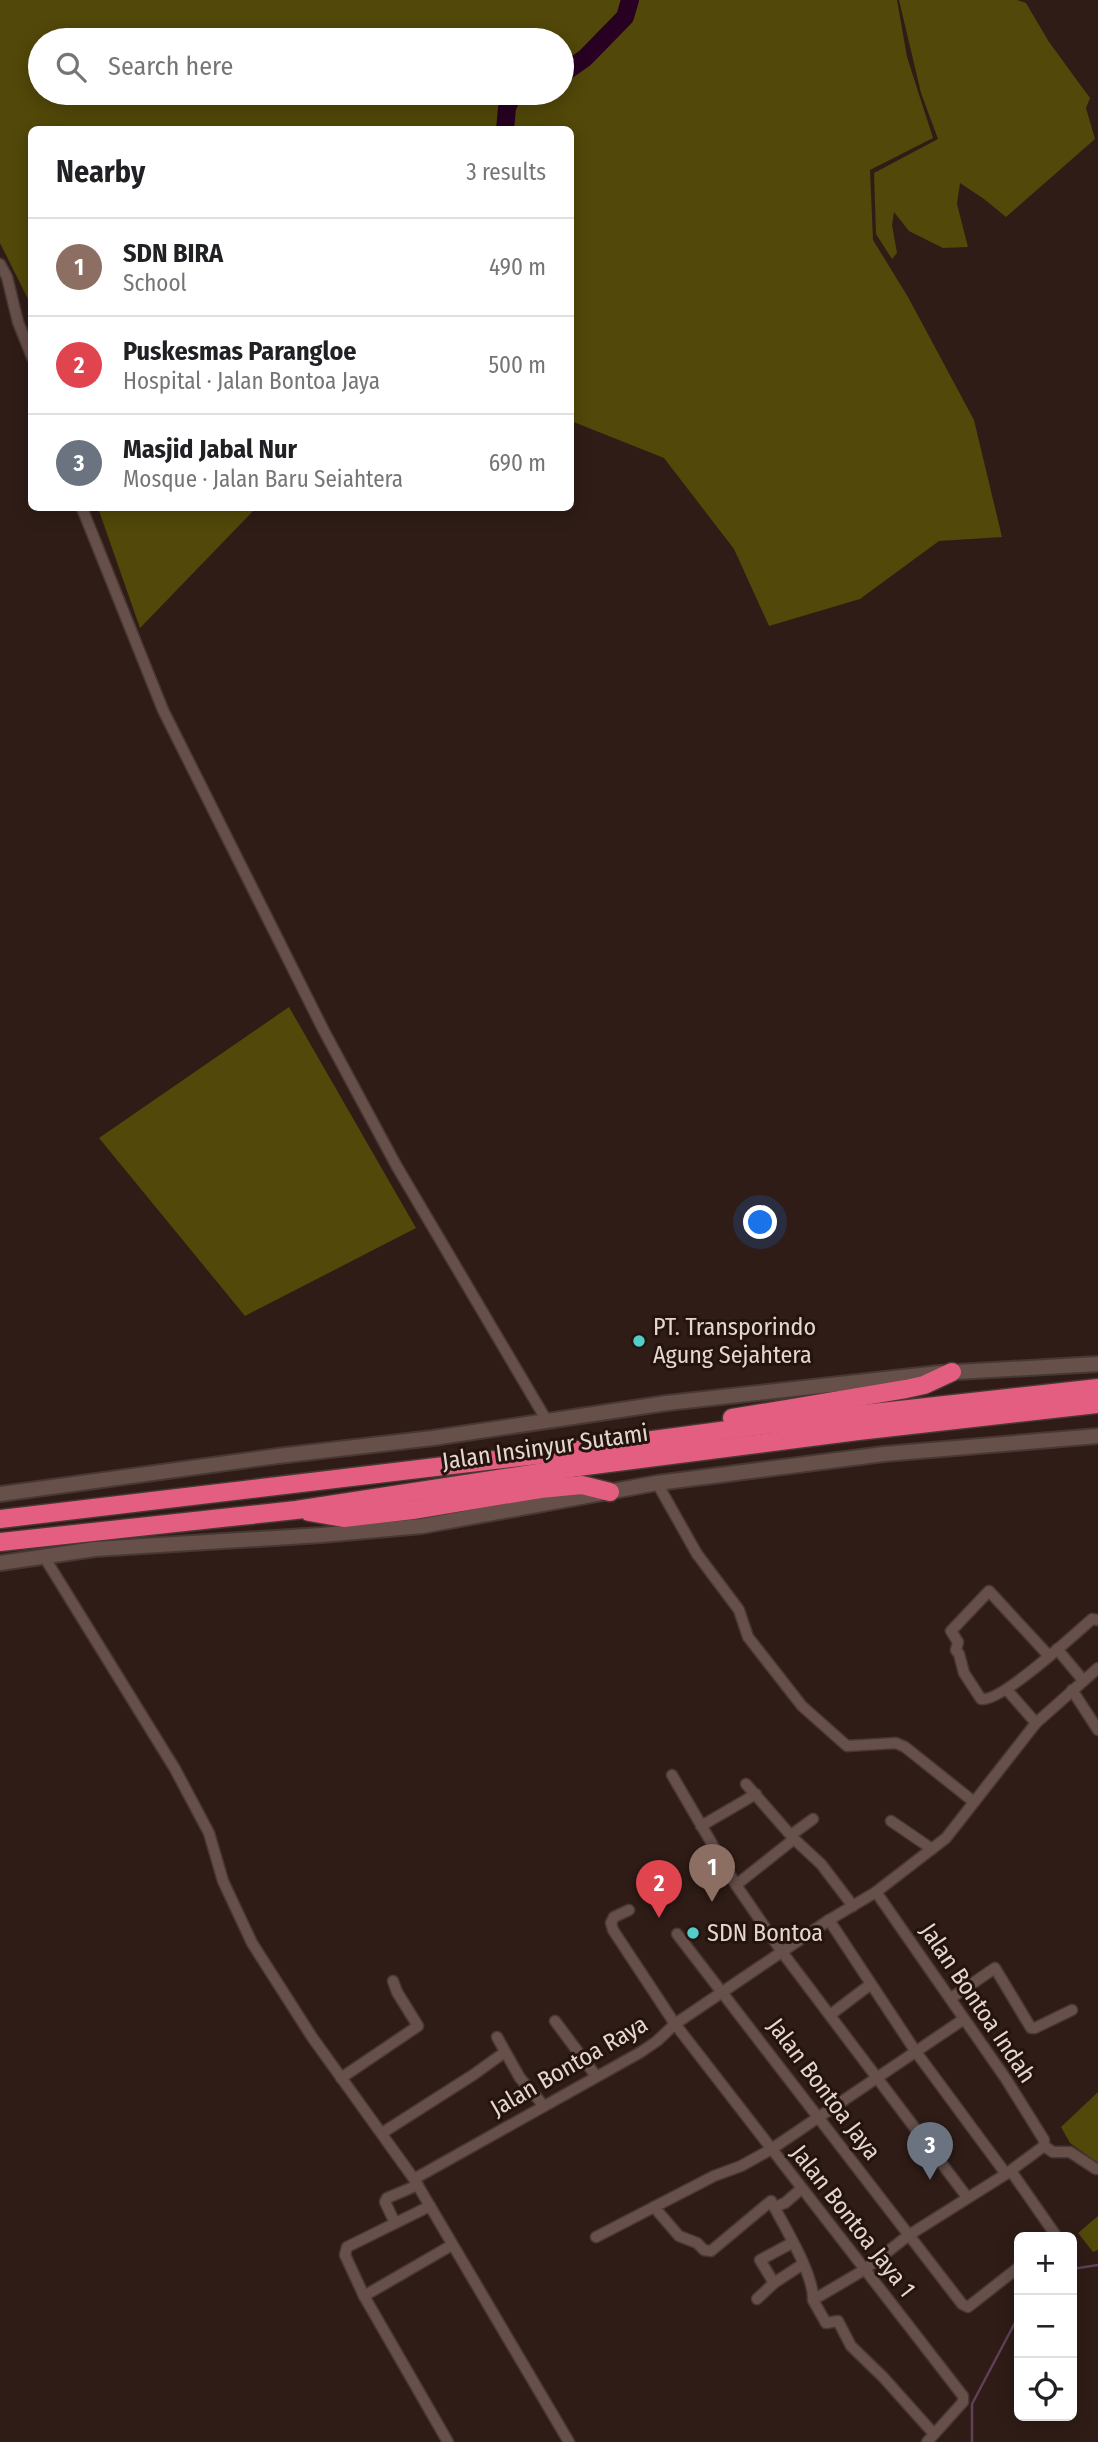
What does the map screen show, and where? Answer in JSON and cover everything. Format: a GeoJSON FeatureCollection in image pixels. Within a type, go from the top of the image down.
{"type":"FeatureCollection","features":[{"type":"Feature","properties":{"kind":"highway"},"geometry":{"type":"LineString","coordinates":[[645,1441],[691,1426],[916,1387],[951,1372]]}},
{"type":"Feature","properties":{"kind":"highway","name":"Jalan Insinyur Sutami"},"geometry":{"type":"LineString","coordinates":[[0,1542],[296,1510],[735,1438],[1098,1388]]}},
{"type":"Feature","properties":{"kind":"highway","name":"Jalan Insinyur Sutami"},"geometry":{"type":"LineString","coordinates":[[0,1519],[645,1441],[735,1438],[1098,1404]]}},
{"type":"Feature","properties":{"kind":"highway"},"geometry":{"type":"LineString","coordinates":[[296,1510],[344,1518],[413,1510],[540,1489],[582,1485],[610,1492]]}},
{"type":"Feature","properties":{"kind":"street"},"geometry":{"type":"LineString","coordinates":[[0,264],[7,276],[18,322],[28,347]]}},
{"type":"Feature","properties":{"kind":"street"},"geometry":{"type":"LineString","coordinates":[[83,511],[163,710],[324,1031],[396,1165],[547,1421]]}},
{"type":"Feature","properties":{"kind":"street"},"geometry":{"type":"LineString","coordinates":[[0,1494],[667,1403],[951,1372],[1098,1364]]}},
{"type":"Feature","properties":{"kind":"street"},"geometry":{"type":"LineString","coordinates":[[0,1563],[95,1549],[412,1527],[657,1483],[884,1454],[1098,1436]]}},
{"type":"Feature","properties":{"kind":"street"},"geometry":{"type":"LineString","coordinates":[[657,1483],[697,1554],[739,1610],[748,1637],[810,1715],[847,1746],[889,1742],[905,1747],[974,1801]]}},
{"type":"Feature","properties":{"kind":"street"},"geometry":{"type":"LineString","coordinates":[[43,1555],[192,1801],[209,1833],[232,1905],[252,1943],[305,2027],[416,2182],[569,2442]]}},
{"type":"Feature","properties":{"kind":"street"},"geometry":{"type":"LineString","coordinates":[[1083,1680],[1053,1652],[989,1591],[951,1632],[958,1642],[956,1650],[964,1673],[981,1699],[988,1700],[1007,1690],[1053,1652],[1092,1619],[1098,1620]]}},
{"type":"Feature","properties":{"kind":"street","name":"Jalan Bontoa Raya"},"geometry":{"type":"LineString","coordinates":[[395,2223],[385,2202],[387,2198],[479,2140],[657,2041],[675,2024],[782,1951],[876,1892],[946,1838],[1036,1723],[1097,1670]]}},
{"type":"Feature","properties":{"kind":"street"},"geometry":{"type":"LineString","coordinates":[[1007,1690],[1036,1723]]}},
{"type":"Feature","properties":{"kind":"street"},"geometry":{"type":"LineString","coordinates":[[1072,1690],[1098,1730]]}},
{"type":"Feature","properties":{"kind":"street"},"geometry":{"type":"LineString","coordinates":[[672,1775],[736,1885],[782,1951],[967,2197]]}},
{"type":"Feature","properties":{"kind":"street"},"geometry":{"type":"LineString","coordinates":[[746,1784],[792,1837],[821,1864],[853,1906]]}},
{"type":"Feature","properties":{"kind":"street"},"geometry":{"type":"LineString","coordinates":[[701,1826],[756,1794]]}},
{"type":"Feature","properties":{"kind":"street"},"geometry":{"type":"LineString","coordinates":[[736,1885],[813,1819]]}},
{"type":"Feature","properties":{"kind":"street"},"geometry":{"type":"LineString","coordinates":[[891,1821],[932,1849]]}},
{"type":"Feature","properties":{"kind":"street","name":"Jalan Bontoa Indah"},"geometry":{"type":"LineString","coordinates":[[876,1892],[1006,2079],[1044,2143]]}},
{"type":"Feature","properties":{"kind":"street","name":"Jalan Bontoa Jaya 1"},"geometry":{"type":"LineString","coordinates":[[629,1910],[614,1917],[611,1923],[613,1930],[675,2024],[963,2396],[963,2402],[931,2438]]}},
{"type":"Feature","properties":{"kind":"street"},"geometry":{"type":"LineString","coordinates":[[829,1920],[916,2052],[1053,2232]]}},
{"type":"Feature","properties":{"kind":"street","name":"Jalan Bontoa Jaya"},"geometry":{"type":"LineString","coordinates":[[677,1934],[962,2304],[968,2307],[1014,2271]]}},
{"type":"Feature","properties":{"kind":"street"},"geometry":{"type":"LineString","coordinates":[[951,1998],[995,1968],[1031,2028],[1072,2010]]}},
{"type":"Feature","properties":{"kind":"street"},"geometry":{"type":"LineString","coordinates":[[341,2078],[418,2026],[393,1981]]}},
{"type":"Feature","properties":{"kind":"street"},"geometry":{"type":"LineString","coordinates":[[830,2015],[871,1984]]}},
{"type":"Feature","properties":{"kind":"street"},"geometry":{"type":"LineString","coordinates":[[596,2237],[770,2150],[964,2019]]}},
{"type":"Feature","properties":{"kind":"street"},"geometry":{"type":"LineString","coordinates":[[555,2021],[596,2076]]}},
{"type":"Feature","properties":{"kind":"street"},"geometry":{"type":"LineString","coordinates":[[497,2037],[520,2078],[544,2106]]}},
{"type":"Feature","properties":{"kind":"street"},"geometry":{"type":"LineString","coordinates":[[382,2133],[473,2076],[505,2052]]}},
{"type":"Feature","properties":{"kind":"street"},"geometry":{"type":"LineString","coordinates":[[813,2301],[864,2270],[909,2235],[1008,2173],[1044,2143],[1054,2152],[1070,2152],[1096,2169]]}},
{"type":"Feature","properties":{"kind":"street"},"geometry":{"type":"LineString","coordinates":[[774,2207],[785,2203],[801,2189]]}},
{"type":"Feature","properties":{"kind":"street"},"geometry":{"type":"LineString","coordinates":[[654,2207],[679,2236],[711,2252],[771,2201],[803,2264],[813,2301],[826,2323],[838,2322],[851,2346],[883,2377],[931,2438]]}},
{"type":"Feature","properties":{"kind":"street"},"geometry":{"type":"LineString","coordinates":[[430,2206],[347,2247],[345,2251],[364,2296],[448,2442]]}},
{"type":"Feature","properties":{"kind":"street"},"geometry":{"type":"LineString","coordinates":[[774,2283],[760,2260],[792,2243]]}},
{"type":"Feature","properties":{"kind":"street"},"geometry":{"type":"LineString","coordinates":[[364,2296],[452,2245]]}},
{"type":"Feature","properties":{"kind":"street"},"geometry":{"type":"LineString","coordinates":[[757,2299],[774,2283],[803,2264]]}},
{"type":"Feature","properties":{"kind":"shaded area"},"geometry":{"type":"Polygon","coordinates":[[[0,0],[897,0],[907,57],[933,138],[870,170],[873,240],[908,297],[974,420],[1002,537],[939,541],[860,599],[769,626],[734,549],[664,458],[574,422],[574,126],[28,126],[28,299],[0,243],[0,0]]]}},
{"type":"Feature","properties":{"kind":"shaded area"},"geometry":{"type":"Polygon","coordinates":[[[899,0],[1017,0],[1026,3],[1049,42],[1090,98],[1086,108],[1095,139],[1006,217],[960,183],[957,204],[968,247],[943,248],[909,231],[894,212],[892,225],[897,253],[892,259],[876,234],[874,173],[938,139],[921,93],[899,0]]]}},
{"type":"Feature","properties":{"kind":"shaded area"},"geometry":{"type":"Polygon","coordinates":[[[99,511],[253,511],[140,628],[99,511]]]}},
{"type":"Feature","properties":{"kind":"shaded area"},"geometry":{"type":"Polygon","coordinates":[[[289,1007],[416,1228],[245,1316],[99,1138],[289,1007]]]}},
{"type":"Feature","properties":{"kind":"shaded area"},"geometry":{"type":"Polygon","coordinates":[[[1098,2092],[1098,2163],[1070,2143],[1061,2127],[1098,2092]]]}},
{"type":"Feature","properties":{"kind":"shaded area"},"geometry":{"type":"Polygon","coordinates":[[[1098,2216],[1098,2250],[1093,2252],[1078,2233],[1098,2216]]]}},
{"type":"Feature","properties":{"kind":"waterway"},"geometry":{"type":"LineString","coordinates":[[574,66],[625,17],[630,0]]}},
{"type":"Feature","properties":{"kind":"waterway"},"geometry":{"type":"LineString","coordinates":[[505,126],[508,105]]}},
{"type":"Feature","properties":{"kind":"waterway"},"geometry":{"type":"LineString","coordinates":[[1077,2268],[1098,2265]]}},
{"type":"Feature","properties":{"kind":"waterway"},"geometry":{"type":"LineString","coordinates":[[972,2442],[972,2404],[1014,2324]]}},
{"type":"Feature","properties":{"kind":"place","name":"PT. Transporindo Agung Sejahtera"},"geometry":{"type":"Point","coordinates":[639,1341]}},
{"type":"Feature","properties":{"kind":"place","name":"SDN BIRA"},"geometry":{"type":"Point","coordinates":[712,1902]}},
{"type":"Feature","properties":{"kind":"place","name":"Puskesmas Parangloe"},"geometry":{"type":"Point","coordinates":[659,1918]}},
{"type":"Feature","properties":{"kind":"place","name":"SDN Bontoa"},"geometry":{"type":"Point","coordinates":[693,1933]}},
{"type":"Feature","properties":{"kind":"place","name":"Masjid Jabal Nur"},"geometry":{"type":"Point","coordinates":[930,2180]}}]}
